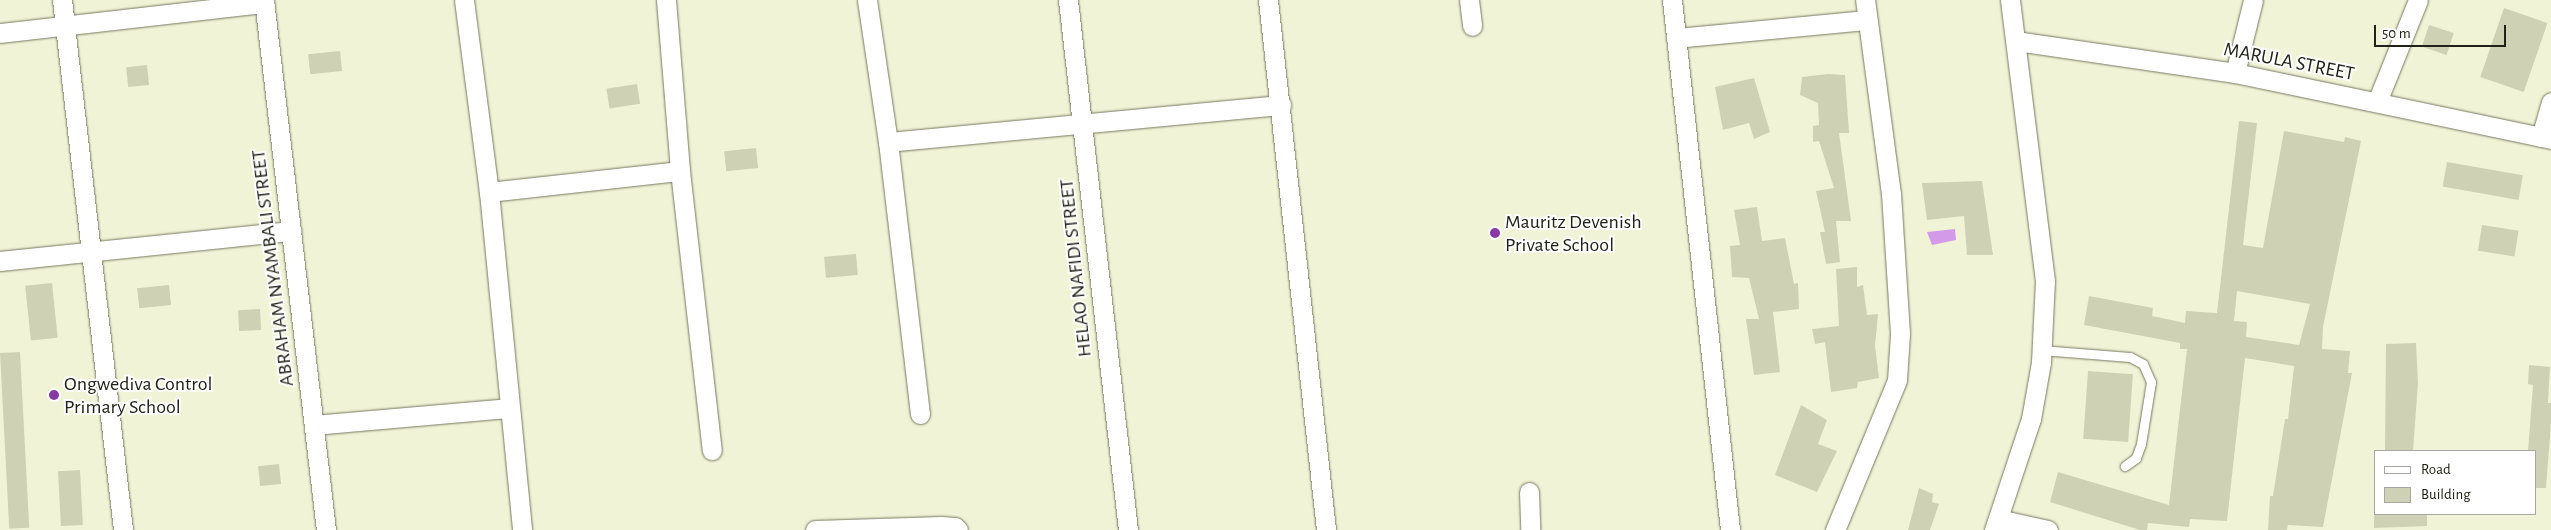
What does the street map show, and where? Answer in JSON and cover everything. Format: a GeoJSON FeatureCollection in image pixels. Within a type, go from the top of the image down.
{"type":"FeatureCollection","features":[{"type":"Feature","properties":{"kind":"street"},"geometry":{"type":"LineString","coordinates":[[62,0],[123,530]]}},
{"type":"Feature","properties":{"kind":"street"},"geometry":{"type":"LineString","coordinates":[[464,0],[489,192],[522,530]]}},
{"type":"Feature","properties":{"kind":"street"},"geometry":{"type":"LineString","coordinates":[[666,0],[680,171],[712,450]]}},
{"type":"Feature","properties":{"kind":"street"},"geometry":{"type":"LineString","coordinates":[[867,0],[888,142],[920,414]]}},
{"type":"Feature","properties":{"kind":"street","name":"HELAO NAFIDI STREET"},"geometry":{"type":"LineString","coordinates":[[1068,0],[1128,530]]}},
{"type":"Feature","properties":{"kind":"street"},"geometry":{"type":"LineString","coordinates":[[1268,0],[1326,530]]}},
{"type":"Feature","properties":{"kind":"street"},"geometry":{"type":"LineString","coordinates":[[1469,0],[1472,26]]}},
{"type":"Feature","properties":{"kind":"street"},"geometry":{"type":"LineString","coordinates":[[1672,0],[1730,530]]}},
{"type":"Feature","properties":{"kind":"street"},"geometry":{"type":"LineString","coordinates":[[1835,530],[1897,380],[1900,332],[1891,194],[1865,0]]}},
{"type":"Feature","properties":{"kind":"street"},"geometry":{"type":"LineString","coordinates":[[2010,0],[2045,280],[2041,350],[2031,420],[1996,524],[2048,530]]}},
{"type":"Feature","properties":{"kind":"street"},"geometry":{"type":"LineString","coordinates":[[2235,73],[2253,0]]}},
{"type":"Feature","properties":{"kind":"street"},"geometry":{"type":"LineString","coordinates":[[2377,102],[2418,0]]}},
{"type":"Feature","properties":{"kind":"street"},"geometry":{"type":"LineString","coordinates":[[0,33],[264,1]]}},
{"type":"Feature","properties":{"kind":"street","name":"ABRAHAM NYAMBALI STREET"},"geometry":{"type":"LineString","coordinates":[[264,1],[326,530]]}},
{"type":"Feature","properties":{"kind":"street"},"geometry":{"type":"LineString","coordinates":[[1676,38],[1867,20]]}},
{"type":"Feature","properties":{"kind":"street","name":"MARULA STREET"},"geometry":{"type":"LineString","coordinates":[[2016,41],[2235,73],[2546,138]]}},
{"type":"Feature","properties":{"kind":"street"},"geometry":{"type":"LineString","coordinates":[[2546,138],[2551,102]]}},
{"type":"Feature","properties":{"kind":"street"},"geometry":{"type":"LineString","coordinates":[[888,142],[1280,105]]}},
{"type":"Feature","properties":{"kind":"street"},"geometry":{"type":"LineString","coordinates":[[489,192],[680,171]]}},
{"type":"Feature","properties":{"kind":"street"},"geometry":{"type":"LineString","coordinates":[[0,261],[291,232]]}},
{"type":"Feature","properties":{"kind":"street"},"geometry":{"type":"LineString","coordinates":[[314,425],[509,408]]}},
{"type":"Feature","properties":{"kind":"street"},"geometry":{"type":"LineString","coordinates":[[1528,492],[1530,530]]}},
{"type":"Feature","properties":{"kind":"street"},"geometry":{"type":"LineString","coordinates":[[815,530],[941,526],[954,527],[958,530]]}},
{"type":"Feature","properties":{"kind":"lane"},"geometry":{"type":"LineString","coordinates":[[2041,350],[2130,356],[2143,364],[2151,382],[2141,444],[2136,458],[2125,466]]}},
{"type":"Feature","properties":{"kind":"shaded area"},"geometry":{"type":"Polygon","coordinates":[[[1955,229],[1956,240],[1932,245],[1927,232],[1955,229]]]}},
{"type":"Feature","properties":{"kind":"building"},"geometry":{"type":"Polygon","coordinates":[[[2504,8],[2547,23],[2524,92],[2480,77],[2504,8]]]}},
{"type":"Feature","properties":{"kind":"building"},"geometry":{"type":"Polygon","coordinates":[[[2429,25],[2454,33],[2447,55],[2422,47],[2429,25]]]}},
{"type":"Feature","properties":{"kind":"building"},"geometry":{"type":"Polygon","coordinates":[[[340,51],[342,71],[310,74],[308,54],[340,51]]]}},
{"type":"Feature","properties":{"kind":"building"},"geometry":{"type":"Polygon","coordinates":[[[147,65],[149,85],[128,87],[126,67],[147,65]]]}},
{"type":"Feature","properties":{"kind":"building"},"geometry":{"type":"Polygon","coordinates":[[[1828,74],[1845,75],[1849,133],[1839,133],[1851,221],[1836,221],[1840,262],[1826,264],[1820,232],[1825,232],[1816,191],[1834,188],[1819,141],[1813,142],[1813,126],[1819,125],[1818,103],[1800,95],[1802,77],[1828,74]]]}},
{"type":"Feature","properties":{"kind":"building"},"geometry":{"type":"Polygon","coordinates":[[[1754,78],[1770,132],[1754,139],[1749,123],[1723,130],[1715,87],[1754,78]]]}},
{"type":"Feature","properties":{"kind":"building"},"geometry":{"type":"Polygon","coordinates":[[[637,84],[640,104],[610,109],[606,89],[637,84]]]}},
{"type":"Feature","properties":{"kind":"building"},"geometry":{"type":"Polygon","coordinates":[[[2239,121],[2257,123],[2243,245],[2263,248],[2284,131],[2344,142],[2345,137],[2361,141],[2323,327],[2322,349],[2350,351],[2348,373],[2352,373],[2323,527],[2288,525],[2287,530],[2268,530],[2270,496],[2273,496],[2285,419],[2288,419],[2294,366],[2245,358],[2227,521],[2190,519],[2189,527],[2148,523],[2147,530],[2140,530],[2050,502],[2058,472],[2169,505],[2187,349],[2180,349],[2180,343],[2084,325],[2089,296],[2153,308],[2152,316],[2185,323],[2186,311],[2217,313],[2239,121]],[[2237,291],[2234,321],[2247,322],[2246,337],[2299,345],[2310,304],[2237,291]]]}},
{"type":"Feature","properties":{"kind":"building"},"geometry":{"type":"Polygon","coordinates":[[[756,148],[758,168],[726,171],[724,151],[756,148]]]}},
{"type":"Feature","properties":{"kind":"building"},"geometry":{"type":"Polygon","coordinates":[[[2447,162],[2523,175],[2518,200],[2443,187],[2447,162]]]}},
{"type":"Feature","properties":{"kind":"building"},"geometry":{"type":"Polygon","coordinates":[[[1982,181],[1993,255],[1967,255],[1964,216],[1927,220],[1922,183],[1982,181]]]}},
{"type":"Feature","properties":{"kind":"building"},"geometry":{"type":"Polygon","coordinates":[[[1757,207],[1762,241],[1785,238],[1794,284],[1798,283],[1799,309],[1773,312],[1780,372],[1754,375],[1746,319],[1759,319],[1749,278],[1732,277],[1730,246],[1740,245],[1734,210],[1757,207]]]}},
{"type":"Feature","properties":{"kind":"building"},"geometry":{"type":"Polygon","coordinates":[[[2482,225],[2519,231],[2514,256],[2478,251],[2482,225]]]}},
{"type":"Feature","properties":{"kind":"building"},"geometry":{"type":"Polygon","coordinates":[[[856,254],[858,275],[826,278],[824,257],[856,254]]]}},
{"type":"Feature","properties":{"kind":"building"},"geometry":{"type":"Polygon","coordinates":[[[1857,267],[1857,287],[1863,285],[1867,315],[1878,314],[1875,346],[1879,378],[1858,382],[1857,388],[1831,392],[1825,342],[1815,344],[1812,329],[1839,326],[1836,269],[1857,267]]]}},
{"type":"Feature","properties":{"kind":"building"},"geometry":{"type":"Polygon","coordinates":[[[52,283],[58,338],[31,341],[25,286],[52,283]]]}},
{"type":"Feature","properties":{"kind":"building"},"geometry":{"type":"Polygon","coordinates":[[[169,285],[171,305],[139,308],[137,288],[169,285]]]}},
{"type":"Feature","properties":{"kind":"building"},"geometry":{"type":"Polygon","coordinates":[[[260,309],[261,330],[239,331],[238,310],[260,309]]]}},
{"type":"Feature","properties":{"kind":"building"},"geometry":{"type":"Polygon","coordinates":[[[2416,343],[2418,383],[2413,450],[2385,450],[2386,344],[2416,343]]]}},
{"type":"Feature","properties":{"kind":"building"},"geometry":{"type":"Polygon","coordinates":[[[20,352],[29,528],[9,529],[0,353],[20,352]]]}},
{"type":"Feature","properties":{"kind":"building"},"geometry":{"type":"Polygon","coordinates":[[[2529,365],[2550,367],[2548,403],[2551,403],[2551,423],[2546,488],[2536,488],[2536,450],[2528,450],[2533,385],[2528,384],[2529,365]]]}},
{"type":"Feature","properties":{"kind":"building"},"geometry":{"type":"Polygon","coordinates":[[[2088,371],[2133,374],[2128,442],[2083,439],[2088,371]]]}},
{"type":"Feature","properties":{"kind":"building"},"geometry":{"type":"Polygon","coordinates":[[[1801,405],[1827,420],[1818,444],[1837,451],[1817,492],[1775,475],[1801,405]]]}},
{"type":"Feature","properties":{"kind":"building"},"geometry":{"type":"Polygon","coordinates":[[[279,464],[281,484],[260,486],[258,466],[279,464]]]}},
{"type":"Feature","properties":{"kind":"building"},"geometry":{"type":"Polygon","coordinates":[[[80,470],[83,525],[61,526],[58,471],[80,470]]]}},
{"type":"Feature","properties":{"kind":"building"},"geometry":{"type":"Polygon","coordinates":[[[1919,488],[1933,494],[1932,502],[1939,504],[1930,530],[1908,530],[1919,488]]]}},
{"type":"Feature","properties":{"kind":"building"},"geometry":{"type":"Polygon","coordinates":[[[2374,515],[2427,515],[2427,526],[2374,528],[2374,515]]]}},
{"type":"Feature","properties":{"kind":"place","name":"Mauritz Devenish Private School"},"geometry":{"type":"Point","coordinates":[1495,233]}},
{"type":"Feature","properties":{"kind":"place","name":"Ongwediva Control Primary School"},"geometry":{"type":"Point","coordinates":[54,395]}}]}
